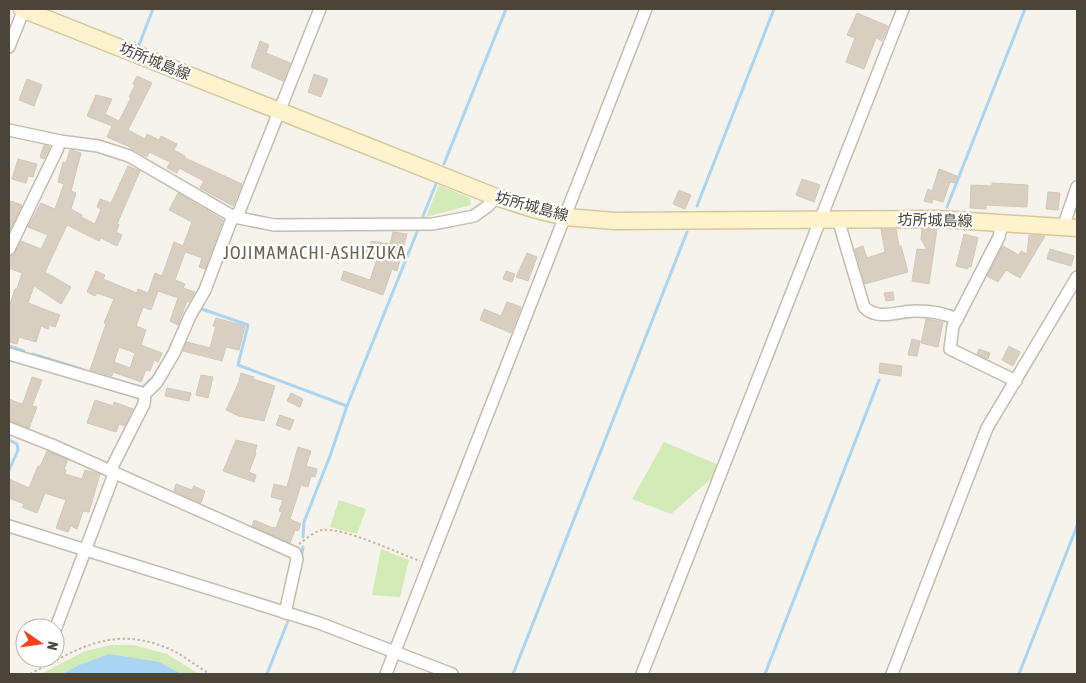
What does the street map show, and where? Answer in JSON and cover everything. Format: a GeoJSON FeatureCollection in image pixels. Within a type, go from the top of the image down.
{"type":"FeatureCollection","features":[{"type":"Feature","properties":{"kind":"main road","name":"坊所城島線"},"geometry":{"type":"LineString","coordinates":[[23,9],[496,197],[532,209],[565,217],[615,221],[939,219],[1070,227]]}},
{"type":"Feature","properties":{"kind":"street"},"geometry":{"type":"LineString","coordinates":[[9,47],[23,9]]}},
{"type":"Feature","properties":{"kind":"street"},"geometry":{"type":"LineString","coordinates":[[60,618],[86,550],[112,472],[144,404],[145,394],[158,382],[174,353],[190,316],[205,290],[231,221],[239,212],[320,9]]}},
{"type":"Feature","properties":{"kind":"street"},"geometry":{"type":"LineString","coordinates":[[386,674],[646,9]]}},
{"type":"Feature","properties":{"kind":"street"},"geometry":{"type":"LineString","coordinates":[[642,674],[902,9]]}},
{"type":"Feature","properties":{"kind":"street"},"geometry":{"type":"LineString","coordinates":[[9,130],[60,141],[98,146],[129,156],[234,217],[274,225],[433,224],[474,216],[488,206],[496,197]]}},
{"type":"Feature","properties":{"kind":"street"},"geometry":{"type":"LineString","coordinates":[[9,249],[60,141]]}},
{"type":"Feature","properties":{"kind":"street"},"geometry":{"type":"LineString","coordinates":[[1070,227],[1077,187]]}},
{"type":"Feature","properties":{"kind":"street"},"geometry":{"type":"LineString","coordinates":[[838,219],[864,307],[870,313],[878,315],[917,310],[951,316],[957,319]]}},
{"type":"Feature","properties":{"kind":"street"},"geometry":{"type":"LineString","coordinates":[[1002,222],[999,237],[953,326],[950,349],[1016,381]]}},
{"type":"Feature","properties":{"kind":"street"},"geometry":{"type":"LineString","coordinates":[[892,674],[988,428],[1077,277]]}},
{"type":"Feature","properties":{"kind":"street"},"geometry":{"type":"LineString","coordinates":[[9,354],[145,394]]}},
{"type":"Feature","properties":{"kind":"street"},"geometry":{"type":"LineString","coordinates":[[9,428],[295,553],[297,559],[285,613]]}},
{"type":"Feature","properties":{"kind":"street"},"geometry":{"type":"LineString","coordinates":[[9,526],[319,623],[452,674]]}},
{"type":"Feature","properties":{"kind":"path"},"geometry":{"type":"LineString","coordinates":[[295,553],[299,544],[320,530],[333,530],[429,565]]}},
{"type":"Feature","properties":{"kind":"path"},"geometry":{"type":"LineString","coordinates":[[65,656],[82,647],[113,638],[136,639],[168,648],[210,674]]}},
{"type":"Feature","properties":{"kind":"path"},"geometry":{"type":"LineString","coordinates":[[30,674],[43,668]]}},
{"type":"Feature","properties":{"kind":"green space"},"geometry":{"type":"Polygon","coordinates":[[[439,185],[470,198],[471,205],[426,217],[439,185]]]}},
{"type":"Feature","properties":{"kind":"green space"},"geometry":{"type":"Polygon","coordinates":[[[664,442],[719,465],[715,475],[671,514],[632,499],[664,442]]]}},
{"type":"Feature","properties":{"kind":"green space"},"geometry":{"type":"Polygon","coordinates":[[[339,500],[366,509],[357,534],[330,527],[339,500]]]}},
{"type":"Feature","properties":{"kind":"green space"},"geometry":{"type":"Polygon","coordinates":[[[381,549],[409,560],[400,597],[372,595],[381,549]]]}},
{"type":"Feature","properties":{"kind":"green space"},"geometry":{"type":"Polygon","coordinates":[[[111,645],[134,645],[167,654],[199,674],[182,674],[159,662],[77,666],[62,674],[41,674],[52,668],[65,668],[65,661],[85,651],[111,645]]]}},
{"type":"Feature","properties":{"kind":"water"},"geometry":{"type":"Polygon","coordinates":[[[109,654],[159,662],[182,674],[62,674],[109,654]]]}},
{"type":"Feature","properties":{"kind":"building"},"geometry":{"type":"Polygon","coordinates":[[[857,13],[888,26],[882,41],[876,38],[864,69],[846,62],[855,38],[847,35],[857,13]]]}},
{"type":"Feature","properties":{"kind":"building"},"geometry":{"type":"Polygon","coordinates":[[[260,41],[269,45],[266,53],[290,63],[283,81],[251,67],[260,41]]]}},
{"type":"Feature","properties":{"kind":"building"},"geometry":{"type":"Polygon","coordinates":[[[314,74],[328,79],[321,97],[308,92],[314,74]]]}},
{"type":"Feature","properties":{"kind":"building"},"geometry":{"type":"Polygon","coordinates":[[[137,76],[152,83],[128,130],[145,139],[147,134],[159,140],[161,136],[177,144],[174,150],[185,156],[185,158],[242,184],[233,206],[200,188],[204,181],[179,168],[177,173],[167,168],[170,162],[149,152],[147,157],[107,137],[112,126],[87,116],[96,95],[112,99],[105,114],[119,121],[131,98],[129,97],[137,76]]]}},
{"type":"Feature","properties":{"kind":"building"},"geometry":{"type":"Polygon","coordinates":[[[27,79],[42,85],[34,106],[19,100],[27,79]]]}},
{"type":"Feature","properties":{"kind":"building"},"geometry":{"type":"Polygon","coordinates":[[[44,145],[50,147],[44,159],[40,157],[44,145]]]}},
{"type":"Feature","properties":{"kind":"building"},"geometry":{"type":"Polygon","coordinates":[[[70,150],[81,153],[71,191],[76,193],[71,209],[95,224],[101,209],[97,207],[100,199],[111,203],[128,166],[140,171],[117,224],[119,225],[116,232],[122,235],[117,246],[101,238],[99,241],[67,225],[45,272],[71,287],[61,304],[34,286],[28,303],[60,315],[55,327],[49,325],[48,329],[41,326],[36,342],[19,337],[17,344],[9,342],[9,303],[15,289],[17,289],[22,273],[9,268],[9,256],[15,253],[21,241],[41,249],[48,235],[28,227],[41,203],[55,209],[64,184],[58,182],[63,162],[66,163],[70,150]]]}},
{"type":"Feature","properties":{"kind":"building"},"geometry":{"type":"Polygon","coordinates":[[[18,159],[37,164],[33,177],[28,176],[26,183],[12,179],[18,159]]]}},
{"type":"Feature","properties":{"kind":"building"},"geometry":{"type":"Polygon","coordinates":[[[939,169],[957,176],[955,183],[950,182],[943,202],[933,199],[932,203],[924,201],[928,189],[932,191],[939,169]]]}},
{"type":"Feature","properties":{"kind":"building"},"geometry":{"type":"Polygon","coordinates":[[[802,179],[820,185],[814,202],[796,195],[802,179]]]}},
{"type":"Feature","properties":{"kind":"building"},"geometry":{"type":"Polygon","coordinates":[[[992,183],[1028,185],[1027,207],[986,205],[986,209],[970,208],[971,185],[992,186],[992,183]]]}},
{"type":"Feature","properties":{"kind":"building"},"geometry":{"type":"Polygon","coordinates":[[[679,190],[691,195],[685,209],[673,204],[679,190]]]}},
{"type":"Feature","properties":{"kind":"building"},"geometry":{"type":"Polygon","coordinates":[[[1048,192],[1060,193],[1058,210],[1046,209],[1048,192]]]}},
{"type":"Feature","properties":{"kind":"building"},"geometry":{"type":"Polygon","coordinates":[[[178,193],[223,220],[205,269],[199,267],[202,258],[185,252],[175,280],[185,284],[183,288],[195,292],[189,302],[187,301],[178,325],[170,321],[178,298],[158,291],[151,310],[143,307],[136,326],[146,330],[141,345],[162,353],[158,362],[154,360],[150,371],[146,370],[141,382],[113,372],[112,376],[90,370],[106,324],[104,323],[114,299],[97,293],[95,296],[87,292],[96,271],[105,275],[103,279],[137,293],[138,289],[148,293],[155,273],[162,276],[174,242],[183,246],[192,222],[169,210],[178,193]],[[119,347],[114,362],[130,368],[135,353],[119,347]]]}},
{"type":"Feature","properties":{"kind":"building"},"geometry":{"type":"Polygon","coordinates":[[[11,201],[22,205],[9,232],[9,207],[11,201]]]}},
{"type":"Feature","properties":{"kind":"building"},"geometry":{"type":"Polygon","coordinates":[[[881,229],[896,229],[899,246],[901,246],[908,272],[865,284],[855,249],[863,246],[867,258],[885,252],[881,229]]]}},
{"type":"Feature","properties":{"kind":"building"},"geometry":{"type":"Polygon","coordinates":[[[922,229],[937,229],[929,284],[912,281],[917,249],[927,250],[921,239],[922,229]]]}},
{"type":"Feature","properties":{"kind":"building"},"geometry":{"type":"Polygon","coordinates":[[[393,232],[407,234],[397,271],[392,269],[383,295],[341,280],[344,271],[370,280],[376,260],[363,256],[365,247],[370,249],[371,241],[390,244],[393,232]]]}},
{"type":"Feature","properties":{"kind":"building"},"geometry":{"type":"Polygon","coordinates":[[[964,234],[978,238],[971,267],[968,266],[968,269],[956,266],[964,234]]]}},
{"type":"Feature","properties":{"kind":"building"},"geometry":{"type":"Polygon","coordinates":[[[1029,235],[1045,236],[1020,278],[1006,270],[998,282],[987,276],[1003,246],[1019,255],[1021,251],[1027,254],[1029,235]]]}},
{"type":"Feature","properties":{"kind":"building"},"geometry":{"type":"Polygon","coordinates":[[[1050,249],[1074,256],[1071,266],[1047,259],[1050,249]]]}},
{"type":"Feature","properties":{"kind":"building"},"geometry":{"type":"Polygon","coordinates":[[[527,253],[537,257],[528,281],[516,277],[527,253]]]}},
{"type":"Feature","properties":{"kind":"building"},"geometry":{"type":"Polygon","coordinates":[[[506,271],[515,274],[512,282],[503,279],[506,271]]]}},
{"type":"Feature","properties":{"kind":"building"},"geometry":{"type":"Polygon","coordinates":[[[893,292],[894,300],[886,301],[884,293],[893,292]]]}},
{"type":"Feature","properties":{"kind":"building"},"geometry":{"type":"Polygon","coordinates":[[[507,302],[521,307],[511,333],[480,320],[484,309],[501,316],[507,302]]]}},
{"type":"Feature","properties":{"kind":"building"},"geometry":{"type":"Polygon","coordinates":[[[216,318],[245,326],[239,350],[226,347],[222,361],[183,351],[187,342],[210,348],[216,326],[213,326],[216,318]]]}},
{"type":"Feature","properties":{"kind":"building"},"geometry":{"type":"Polygon","coordinates":[[[926,319],[943,322],[938,347],[921,343],[926,319]]]}},
{"type":"Feature","properties":{"kind":"building"},"geometry":{"type":"Polygon","coordinates":[[[912,339],[920,341],[917,356],[908,355],[912,339]]]}},
{"type":"Feature","properties":{"kind":"building"},"geometry":{"type":"Polygon","coordinates":[[[1009,346],[1020,352],[1013,366],[1002,360],[1009,346]]]}},
{"type":"Feature","properties":{"kind":"building"},"geometry":{"type":"Polygon","coordinates":[[[979,349],[990,353],[988,359],[977,354],[979,349]]]}},
{"type":"Feature","properties":{"kind":"building"},"geometry":{"type":"Polygon","coordinates":[[[880,363],[902,366],[901,376],[879,373],[880,363]]]}},
{"type":"Feature","properties":{"kind":"building"},"geometry":{"type":"Polygon","coordinates":[[[241,373],[275,386],[264,421],[239,416],[226,410],[239,382],[241,373]]]}},
{"type":"Feature","properties":{"kind":"building"},"geometry":{"type":"Polygon","coordinates":[[[201,375],[213,377],[208,398],[196,395],[201,375]]]}},
{"type":"Feature","properties":{"kind":"building"},"geometry":{"type":"Polygon","coordinates":[[[32,377],[42,380],[32,406],[37,407],[29,428],[9,420],[9,399],[21,404],[23,403],[32,377]]]}},
{"type":"Feature","properties":{"kind":"building"},"geometry":{"type":"Polygon","coordinates":[[[167,388],[191,393],[189,401],[165,396],[167,388]]]}},
{"type":"Feature","properties":{"kind":"building"},"geometry":{"type":"Polygon","coordinates":[[[291,393],[303,399],[300,407],[287,401],[291,393]]]}},
{"type":"Feature","properties":{"kind":"building"},"geometry":{"type":"Polygon","coordinates":[[[95,400],[113,406],[114,402],[133,409],[124,426],[119,424],[116,432],[87,423],[95,400]]]}},
{"type":"Feature","properties":{"kind":"building"},"geometry":{"type":"Polygon","coordinates":[[[280,415],[294,420],[290,430],[276,425],[280,415]]]}},
{"type":"Feature","properties":{"kind":"building"},"geometry":{"type":"Polygon","coordinates":[[[236,440],[257,445],[249,472],[256,475],[254,482],[223,471],[236,440]]]}},
{"type":"Feature","properties":{"kind":"building"},"geometry":{"type":"Polygon","coordinates":[[[298,447],[311,451],[306,466],[317,469],[315,477],[311,476],[308,487],[301,485],[290,519],[301,524],[298,531],[295,530],[290,543],[252,526],[254,520],[276,528],[282,512],[279,511],[283,500],[271,497],[274,484],[287,487],[298,447]]]}},
{"type":"Feature","properties":{"kind":"building"},"geometry":{"type":"Polygon","coordinates":[[[47,451],[68,460],[64,469],[66,470],[65,474],[82,479],[85,470],[100,474],[89,512],[83,511],[77,529],[71,526],[68,532],[56,528],[66,500],[45,493],[37,513],[22,507],[24,504],[9,498],[9,479],[29,488],[38,466],[40,467],[47,451]]]}},
{"type":"Feature","properties":{"kind":"building"},"geometry":{"type":"Polygon","coordinates":[[[176,484],[192,490],[194,486],[205,491],[201,503],[174,491],[176,484]]]}},
{"type":"Feature","properties":{"kind":"waterway"},"geometry":{"type":"LineString","coordinates":[[139,45],[153,9]]}},
{"type":"Feature","properties":{"kind":"waterway"},"geometry":{"type":"LineString","coordinates":[[444,164],[506,9]]}},
{"type":"Feature","properties":{"kind":"waterway"},"geometry":{"type":"LineString","coordinates":[[697,206],[774,9]]}},
{"type":"Feature","properties":{"kind":"waterway"},"geometry":{"type":"LineString","coordinates":[[947,207],[1025,9]]}},
{"type":"Feature","properties":{"kind":"waterway"},"geometry":{"type":"LineString","coordinates":[[423,216],[436,184]]}},
{"type":"Feature","properties":{"kind":"waterway"},"geometry":{"type":"LineString","coordinates":[[303,537],[304,522],[347,406],[417,232]]}},
{"type":"Feature","properties":{"kind":"waterway"},"geometry":{"type":"LineString","coordinates":[[513,674],[687,232]]}},
{"type":"Feature","properties":{"kind":"waterway"},"geometry":{"type":"LineString","coordinates":[[202,309],[248,325],[238,365],[347,406]]}},
{"type":"Feature","properties":{"kind":"waterway"},"geometry":{"type":"LineString","coordinates":[[168,352],[173,341]]}},
{"type":"Feature","properties":{"kind":"waterway"},"geometry":{"type":"LineString","coordinates":[[9,346],[24,351]]}},
{"type":"Feature","properties":{"kind":"waterway"},"geometry":{"type":"LineString","coordinates":[[33,354],[81,369]]}},
{"type":"Feature","properties":{"kind":"waterway"},"geometry":{"type":"LineString","coordinates":[[133,385],[143,387],[156,374]]}},
{"type":"Feature","properties":{"kind":"waterway"},"geometry":{"type":"LineString","coordinates":[[765,674],[879,380]]}},
{"type":"Feature","properties":{"kind":"waterway"},"geometry":{"type":"LineString","coordinates":[[9,440],[17,444],[18,450],[9,470]]}},
{"type":"Feature","properties":{"kind":"waterway"},"geometry":{"type":"LineString","coordinates":[[1019,674],[1077,526]]}},
{"type":"Feature","properties":{"kind":"waterway"},"geometry":{"type":"LineString","coordinates":[[301,558],[303,547]]}},
{"type":"Feature","properties":{"kind":"waterway"},"geometry":{"type":"LineString","coordinates":[[267,674],[288,621]]}},
{"type":"Feature","properties":{"kind":"district","name":"JOJIMAMACHI-ASHIZUKA"},"geometry":{"type":"Point","coordinates":[315,252]}}]}
